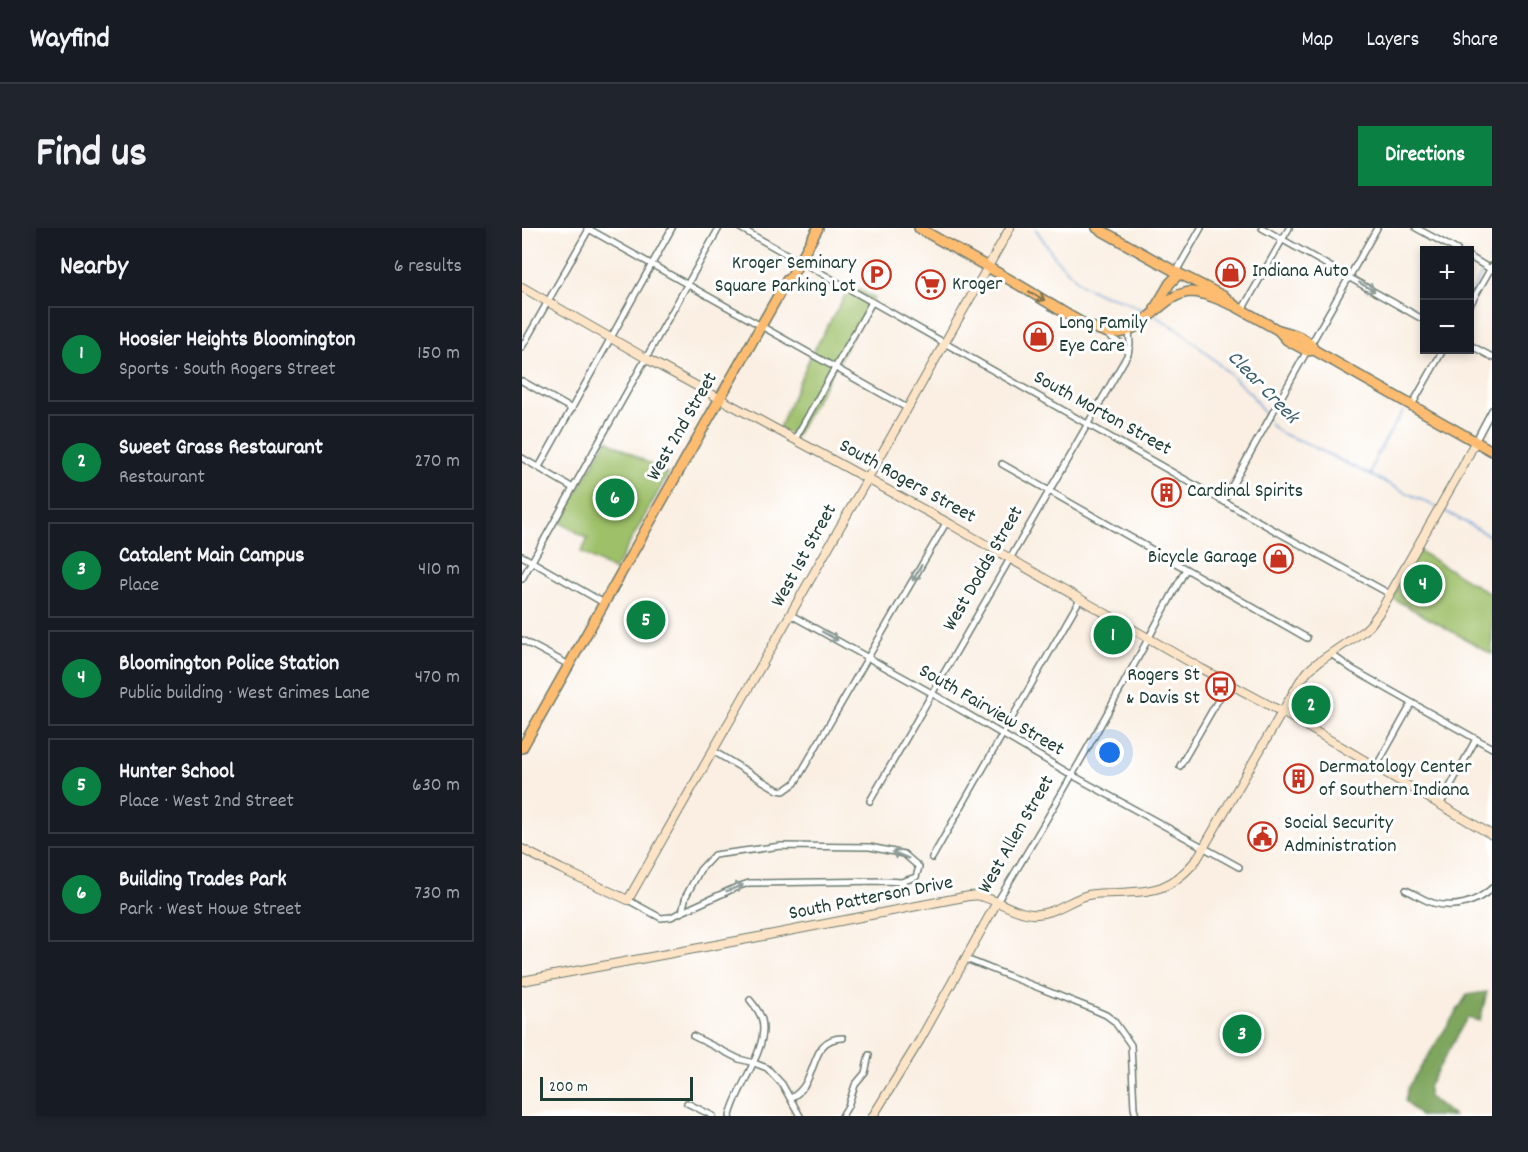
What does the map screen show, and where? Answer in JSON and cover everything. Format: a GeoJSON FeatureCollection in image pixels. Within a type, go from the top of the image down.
{"type":"FeatureCollection","features":[{"type":"Feature","properties":{"kind":"main road","name":"West 2nd Street"},"geometry":{"type":"LineString","coordinates":[[522,748],[761,325],[787,280],[791,277],[813,228]]}},
{"type":"Feature","properties":{"kind":"main road","name":"West 2nd Street"},"geometry":{"type":"LineString","coordinates":[[805,247],[818,228]]}},
{"type":"Feature","properties":{"kind":"main road"},"geometry":{"type":"LineString","coordinates":[[919,228],[1065,312],[1097,329],[1113,333],[1129,331],[1159,305],[1175,297],[1193,292],[1202,293],[1238,308],[1278,330],[1287,340],[1311,349],[1492,451]]}},
{"type":"Feature","properties":{"kind":"main road"},"geometry":{"type":"LineString","coordinates":[[1097,228],[1107,231],[1173,270],[1225,297],[1238,308]]}},
{"type":"Feature","properties":{"kind":"main road"},"geometry":{"type":"LineString","coordinates":[[1159,305],[1170,283],[1176,277],[1173,270]]}},
{"type":"Feature","properties":{"kind":"street"},"geometry":{"type":"LineString","coordinates":[[538,467],[672,228]]}},
{"type":"Feature","properties":{"kind":"street"},"geometry":{"type":"LineString","coordinates":[[522,579],[719,228]]}},
{"type":"Feature","properties":{"kind":"street","name":"South Morton Street"},"geometry":{"type":"LineString","coordinates":[[740,228],[1390,594]]}},
{"type":"Feature","properties":{"kind":"street","name":"West 1st Street"},"geometry":{"type":"LineString","coordinates":[[628,900],[1010,228]]}},
{"type":"Feature","properties":{"kind":"street"},"geometry":{"type":"LineString","coordinates":[[1173,270],[1201,228]]}},
{"type":"Feature","properties":{"kind":"street"},"geometry":{"type":"LineString","coordinates":[[1262,228],[1420,317]]}},
{"type":"Feature","properties":{"kind":"street"},"geometry":{"type":"LineString","coordinates":[[1238,308],[1289,228]]}},
{"type":"Feature","properties":{"kind":"street"},"geometry":{"type":"LineString","coordinates":[[1224,500],[1377,228]]}},
{"type":"Feature","properties":{"kind":"street"},"geometry":{"type":"LineString","coordinates":[[1416,228],[1450,246]]}},
{"type":"Feature","properties":{"kind":"street"},"geometry":{"type":"LineString","coordinates":[[522,347],[588,229],[908,408]]}},
{"type":"Feature","properties":{"kind":"street"},"geometry":{"type":"LineString","coordinates":[[1472,300],[1491,268],[1474,259]]}},
{"type":"Feature","properties":{"kind":"street","name":"South Rogers Street"},"geometry":{"type":"LineString","coordinates":[[522,287],[1282,712],[1492,835]]}},
{"type":"Feature","properties":{"kind":"street"},"geometry":{"type":"LineString","coordinates":[[795,439],[872,302]]}},
{"type":"Feature","properties":{"kind":"street"},"geometry":{"type":"LineString","coordinates":[[1097,329],[1124,346],[1128,354]]}},
{"type":"Feature","properties":{"kind":"street","name":"West Dodds Street"},"geometry":{"type":"LineString","coordinates":[[870,801],[1128,354],[1129,331]]}},
{"type":"Feature","properties":{"kind":"street"},"geometry":{"type":"LineString","coordinates":[[1474,347],[1492,357]]}},
{"type":"Feature","properties":{"kind":"street"},"geometry":{"type":"LineString","coordinates":[[1412,406],[1441,354]]}},
{"type":"Feature","properties":{"kind":"street"},"geometry":{"type":"LineString","coordinates":[[522,381],[572,409]]}},
{"type":"Feature","properties":{"kind":"street"},"geometry":{"type":"LineString","coordinates":[[1475,442],[1492,410]]}},
{"type":"Feature","properties":{"kind":"street","name":"South Patterson Drive"},"geometry":{"type":"LineString","coordinates":[[522,981],[978,895],[1028,914],[1041,915],[1087,895],[1142,892],[1169,885],[1187,872],[1197,860],[1300,681],[1309,670],[1371,624],[1436,514],[1475,442]]}},
{"type":"Feature","properties":{"kind":"street"},"geometry":{"type":"LineString","coordinates":[[522,458],[573,488]]}},
{"type":"Feature","properties":{"kind":"street"},"geometry":{"type":"LineString","coordinates":[[1002,464],[1307,638]]}},
{"type":"Feature","properties":{"kind":"street"},"geometry":{"type":"LineString","coordinates":[[713,751],[778,790],[784,791],[795,783],[946,523]]}},
{"type":"Feature","properties":{"kind":"street"},"geometry":{"type":"LineString","coordinates":[[522,556],[604,603]]}},
{"type":"Feature","properties":{"kind":"street","name":"West Allen Street"},"geometry":{"type":"LineString","coordinates":[[873,1116],[920,1040],[997,902],[1032,845],[1186,569]]}},
{"type":"Feature","properties":{"kind":"street"},"geometry":{"type":"LineString","coordinates":[[932,858],[1080,599]]}},
{"type":"Feature","properties":{"kind":"street","name":"South Fairview Street"},"geometry":{"type":"LineString","coordinates":[[791,615],[1239,867]]}},
{"type":"Feature","properties":{"kind":"street"},"geometry":{"type":"LineString","coordinates":[[522,640],[569,665]]}},
{"type":"Feature","properties":{"kind":"street"},"geometry":{"type":"LineString","coordinates":[[1331,654],[1492,748]]}},
{"type":"Feature","properties":{"kind":"street"},"geometry":{"type":"LineString","coordinates":[[1180,766],[1228,683]]}},
{"type":"Feature","properties":{"kind":"street"},"geometry":{"type":"LineString","coordinates":[[1376,767],[1412,703]]}},
{"type":"Feature","properties":{"kind":"street"},"geometry":{"type":"LineString","coordinates":[[1440,805],[1476,739]]}},
{"type":"Feature","properties":{"kind":"street"},"geometry":{"type":"LineString","coordinates":[[522,849],[661,918],[671,917],[682,912],[736,886],[749,883],[901,882],[916,877],[919,867],[904,854],[870,847],[781,846],[714,855],[700,870],[686,896],[682,912]]}},
{"type":"Feature","properties":{"kind":"street"},"geometry":{"type":"LineString","coordinates":[[1406,890],[1431,903],[1449,906],[1465,904],[1483,896],[1492,888]]}},
{"type":"Feature","properties":{"kind":"street"},"geometry":{"type":"LineString","coordinates":[[966,959],[1090,1008],[1114,1021],[1131,1045],[1136,1116]]}},
{"type":"Feature","properties":{"kind":"street"},"geometry":{"type":"LineString","coordinates":[[730,1116],[733,1104],[761,1041],[763,1027],[760,1014],[750,1000]]}},
{"type":"Feature","properties":{"kind":"street"},"geometry":{"type":"LineString","coordinates":[[693,1036],[739,1059],[767,1068],[782,1084],[800,1116]]}},
{"type":"Feature","properties":{"kind":"street"},"geometry":{"type":"LineString","coordinates":[[790,1098],[798,1094],[808,1081],[823,1045],[831,1039],[843,1038]]}},
{"type":"Feature","properties":{"kind":"street"},"geometry":{"type":"LineString","coordinates":[[842,1116],[855,1085],[865,1073],[869,1055]]}},
{"type":"Feature","properties":{"kind":"street"},"geometry":{"type":"LineString","coordinates":[[687,1103],[713,1116]]}},
{"type":"Feature","properties":{"kind":"green space"},"geometry":{"type":"Polygon","coordinates":[[[851,285],[874,298],[795,437],[779,428],[810,357],[851,285]]]}},
{"type":"Feature","properties":{"kind":"green space"},"geometry":{"type":"Polygon","coordinates":[[[607,440],[668,474],[614,571],[581,552],[588,539],[560,522],[607,440]]]}},
{"type":"Feature","properties":{"kind":"green space"},"geometry":{"type":"Polygon","coordinates":[[[1419,551],[1492,595],[1492,654],[1392,598],[1419,551]]]}},
{"type":"Feature","properties":{"kind":"green space"},"geometry":{"type":"Polygon","coordinates":[[[1487,992],[1480,1021],[1467,1018],[1428,1087],[1429,1097],[1454,1116],[1420,1116],[1405,1101],[1408,1087],[1467,995],[1487,992]]]}},
{"type":"Feature","properties":{"kind":"waterway","name":"Clear Creek"},"geometry":{"type":"LineString","coordinates":[[1035,228],[1056,259],[1082,285],[1103,295],[1123,300],[1148,313]]}},
{"type":"Feature","properties":{"kind":"waterway"},"geometry":{"type":"LineString","coordinates":[[1490,260],[1492,256]]}},
{"type":"Feature","properties":{"kind":"waterway"},"geometry":{"type":"LineString","coordinates":[[1474,288],[1482,273]]}},
{"type":"Feature","properties":{"kind":"waterway","name":"Clear Creek"},"geometry":{"type":"LineString","coordinates":[[1155,316],[1179,330],[1210,356],[1251,394],[1268,419]]}},
{"type":"Feature","properties":{"kind":"waterway"},"geometry":{"type":"LineString","coordinates":[[1371,476],[1374,461],[1404,410]]}},
{"type":"Feature","properties":{"kind":"waterway","name":"Clear Creek"},"geometry":{"type":"LineString","coordinates":[[1270,423],[1282,433],[1436,507]]}},
{"type":"Feature","properties":{"kind":"waterway","name":"Clear Creek"},"geometry":{"type":"LineString","coordinates":[[1441,509],[1492,537]]}},
{"type":"Feature","properties":{"kind":"place","name":"Indiana Auto"},"geometry":{"type":"Point","coordinates":[1231,272]}},
{"type":"Feature","properties":{"kind":"place","name":"Kroger Seminary Square Parking Lot"},"geometry":{"type":"Point","coordinates":[877,275]}},
{"type":"Feature","properties":{"kind":"place","name":"Kroger"},"geometry":{"type":"Point","coordinates":[931,285]}},
{"type":"Feature","properties":{"kind":"place","name":"Long Family Eye Care"},"geometry":{"type":"Point","coordinates":[1038,336]}},
{"type":"Feature","properties":{"kind":"place","name":"Cardinal Spirits"},"geometry":{"type":"Point","coordinates":[1166,492]}},
{"type":"Feature","properties":{"kind":"place","name":"Building Trades Park"},"geometry":{"type":"Point","coordinates":[615,498]}},
{"type":"Feature","properties":{"kind":"place","name":"Bicycle Garage"},"geometry":{"type":"Point","coordinates":[1278,558]}},
{"type":"Feature","properties":{"kind":"place","name":"Bloomington Police Station"},"geometry":{"type":"Point","coordinates":[1423,584]}},
{"type":"Feature","properties":{"kind":"place","name":"Hunter School"},"geometry":{"type":"Point","coordinates":[646,620]}},
{"type":"Feature","properties":{"kind":"place","name":"Hoosier Heights Bloomington"},"geometry":{"type":"Point","coordinates":[1113,635]}},
{"type":"Feature","properties":{"kind":"place","name":"Rogers St & Davis St"},"geometry":{"type":"Point","coordinates":[1221,687]}},
{"type":"Feature","properties":{"kind":"place","name":"Sweet Grass Restaurant"},"geometry":{"type":"Point","coordinates":[1311,705]}},
{"type":"Feature","properties":{"kind":"place","name":"Dermatology Center of Southern Indiana"},"geometry":{"type":"Point","coordinates":[1298,779]}},
{"type":"Feature","properties":{"kind":"place","name":"Social Security Administration"},"geometry":{"type":"Point","coordinates":[1263,836]}},
{"type":"Feature","properties":{"kind":"place","name":"Catalent Main Campus"},"geometry":{"type":"Point","coordinates":[1242,1034]}}]}
